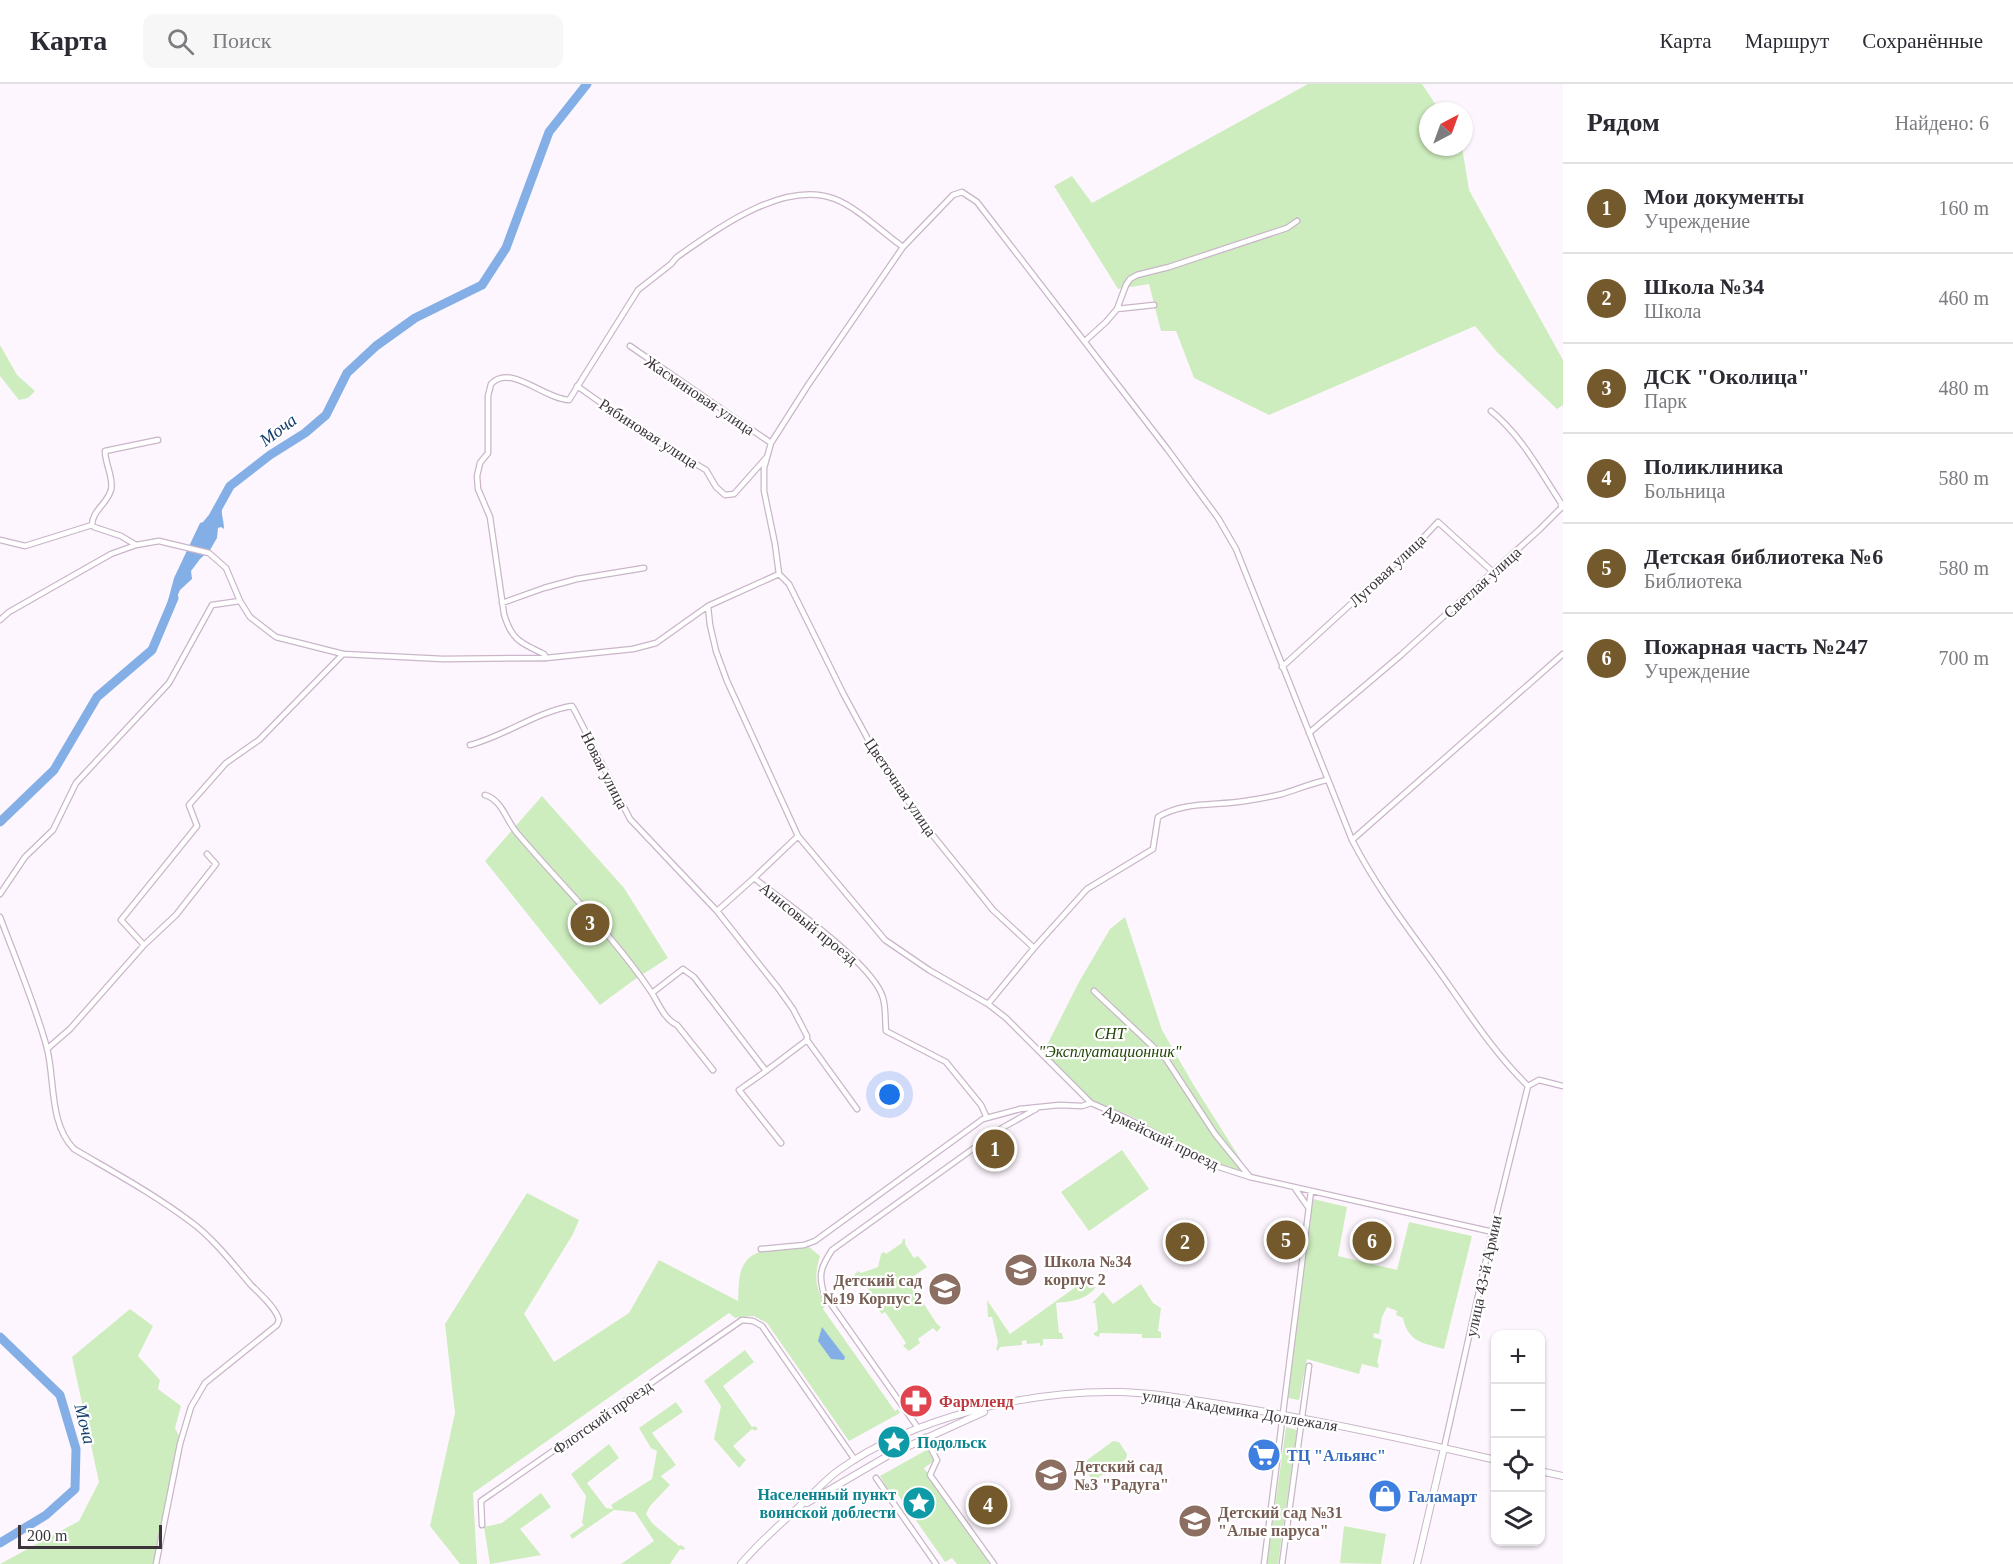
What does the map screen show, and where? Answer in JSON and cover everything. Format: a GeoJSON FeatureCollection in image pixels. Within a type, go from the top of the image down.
{"type":"FeatureCollection","features":[{"type":"Feature","properties":{"kind":"main road","name":"улица Академика Доллежаля"},"geometry":{"type":"LineString","coordinates":[[741,1564],[838,1471],[855,1460],[941,1419],[1036,1398],[1122,1392],[1184,1398],[1282,1414],[1491,1459]]}},
{"type":"Feature","properties":{"kind":"main road","name":"улица Академика Доллежаля"},"geometry":{"type":"LineString","coordinates":[[797,1509],[889,1455],[998,1406]]}},
{"type":"Feature","properties":{"kind":"main road"},"geometry":{"type":"LineString","coordinates":[[941,1419],[946,1423],[945,1428]]}},
{"type":"Feature","properties":{"kind":"main road","name":"улица 43-й Армии"},"geometry":{"type":"LineString","coordinates":[[1417,1564],[1444,1448]]}},
{"type":"Feature","properties":{"kind":"main road"},"geometry":{"type":"LineString","coordinates":[[1440,1467],[1447,1456],[1458,1451]]}},
{"type":"Feature","properties":{"kind":"main road"},"geometry":{"type":"LineString","coordinates":[[838,1471],[843,1483]]}},
{"type":"Feature","properties":{"kind":"main road"},"geometry":{"type":"LineString","coordinates":[[1545,1472],[1563,1476]]}},
{"type":"Feature","properties":{"kind":"street"},"geometry":{"type":"LineString","coordinates":[[0,620],[9,612],[92,564],[136,545],[159,541],[209,553],[226,568],[240,601],[250,617],[276,637],[344,654],[443,659],[546,658],[633,649],[656,643],[708,606],[779,574],[764,491],[764,468],[771,443],[807,385],[903,248],[953,195],[962,192],[977,202],[1218,518],[1236,549],[1327,780],[1370,876],[1512,1071],[1528,1086],[1539,1080],[1563,1086]]}},
{"type":"Feature","properties":{"kind":"street"},"geometry":{"type":"LineString","coordinates":[[546,658],[544,654],[513,636],[507,624],[490,517],[478,489],[477,476],[480,463],[489,453],[488,396],[491,384],[501,376],[514,377],[549,396],[569,400],[638,290],[671,264],[677,256],[758,206],[804,194],[819,194],[837,200],[852,209],[903,248]]}},
{"type":"Feature","properties":{"kind":"street"},"geometry":{"type":"LineString","coordinates":[[1085,341],[1117,309],[1126,285],[1137,275],[1287,228],[1297,221]]}},
{"type":"Feature","properties":{"kind":"street"},"geometry":{"type":"LineString","coordinates":[[1117,309],[1154,305]]}},
{"type":"Feature","properties":{"kind":"street","name":"Жасминовая улица"},"geometry":{"type":"LineString","coordinates":[[630,346],[771,443]]}},
{"type":"Feature","properties":{"kind":"street","name":"Рябиновая улица"},"geometry":{"type":"LineString","coordinates":[[577,386],[648,436],[706,470],[716,487],[725,495],[734,494],[767,458]]}},
{"type":"Feature","properties":{"kind":"street","name":"Светлая улица"},"geometry":{"type":"LineString","coordinates":[[1309,733],[1401,655],[1539,531],[1561,508],[1561,503],[1531,456],[1502,419],[1491,411]]}},
{"type":"Feature","properties":{"kind":"street"},"geometry":{"type":"LineString","coordinates":[[92,525],[94,516],[107,500],[112,488],[105,451],[158,440]]}},
{"type":"Feature","properties":{"kind":"street","name":"Луговая улица"},"geometry":{"type":"LineString","coordinates":[[1282,667],[1438,522],[1492,571]]}},
{"type":"Feature","properties":{"kind":"street"},"geometry":{"type":"LineString","coordinates":[[0,540],[26,546],[92,525],[122,536],[136,545]]}},
{"type":"Feature","properties":{"kind":"street"},"geometry":{"type":"LineString","coordinates":[[502,603],[577,579],[644,568]]}},
{"type":"Feature","properties":{"kind":"street","name":"Цветочная улица"},"geometry":{"type":"LineString","coordinates":[[779,574],[789,584],[844,695],[888,774],[931,833],[993,910],[1034,948]]}},
{"type":"Feature","properties":{"kind":"street"},"geometry":{"type":"LineString","coordinates":[[0,894],[25,857],[53,830],[76,783],[169,683],[212,605],[240,601]]}},
{"type":"Feature","properties":{"kind":"street"},"geometry":{"type":"LineString","coordinates":[[708,606],[716,651],[727,681],[798,836],[885,940],[928,970],[988,1004],[1016,1027],[1091,1104]]}},
{"type":"Feature","properties":{"kind":"street"},"geometry":{"type":"LineString","coordinates":[[144,945],[120,920],[197,826],[189,806],[226,763],[259,740],[344,654]]}},
{"type":"Feature","properties":{"kind":"street"},"geometry":{"type":"LineString","coordinates":[[1352,840],[1563,654]]}},
{"type":"Feature","properties":{"kind":"street","name":"Новая улица"},"geometry":{"type":"LineString","coordinates":[[470,745],[487,741],[541,716],[572,706],[630,819],[717,911],[793,1009],[807,1040],[857,1109]]}},
{"type":"Feature","properties":{"kind":"street"},"geometry":{"type":"LineString","coordinates":[[988,1004],[1087,889],[1153,849],[1158,817],[1170,810],[1252,800],[1327,780]]}},
{"type":"Feature","properties":{"kind":"street"},"geometry":{"type":"LineString","coordinates":[[485,795],[499,804],[515,830],[613,941],[668,1018],[677,1025],[713,1070]]}},
{"type":"Feature","properties":{"kind":"street","name":"Анисовый проезд"},"geometry":{"type":"LineString","coordinates":[[798,836],[754,878],[865,969],[883,997],[886,1031],[946,1062],[981,1106],[987,1118]]}},
{"type":"Feature","properties":{"kind":"street"},"geometry":{"type":"LineString","coordinates":[[47,1049],[70,1029],[144,945],[176,915],[216,864],[207,854]]}},
{"type":"Feature","properties":{"kind":"street"},"geometry":{"type":"LineString","coordinates":[[717,911],[754,878]]}},
{"type":"Feature","properties":{"kind":"street"},"geometry":{"type":"LineString","coordinates":[[0,917],[47,1049],[59,1123],[65,1140],[74,1149],[155,1197],[192,1223],[211,1240],[278,1315],[277,1325],[204,1383],[191,1407],[156,1564]]}},
{"type":"Feature","properties":{"kind":"street"},"geometry":{"type":"LineString","coordinates":[[652,993],[683,969],[694,977],[766,1071]]}},
{"type":"Feature","properties":{"kind":"street"},"geometry":{"type":"LineString","coordinates":[[1094,991],[1167,1059],[1215,1134],[1250,1177]]}},
{"type":"Feature","properties":{"kind":"street"},"geometry":{"type":"LineString","coordinates":[[781,1143],[739,1090],[807,1040]]}},
{"type":"Feature","properties":{"kind":"street","name":"улица 43-й Армии"},"geometry":{"type":"LineString","coordinates":[[1444,1448],[1528,1086]]}},
{"type":"Feature","properties":{"kind":"street","name":"Армейский проезд"},"geometry":{"type":"LineString","coordinates":[[918,1428],[824,1294],[820,1280],[823,1264],[832,1250],[1002,1128],[1039,1107],[1091,1104],[1128,1119],[1216,1166],[1250,1177],[1493,1232]]}},
{"type":"Feature","properties":{"kind":"street"},"geometry":{"type":"LineString","coordinates":[[761,1249],[804,1245],[815,1241],[948,1143],[987,1118],[1020,1109],[1039,1107]]}},
{"type":"Feature","properties":{"kind":"street"},"geometry":{"type":"LineString","coordinates":[[1294,1187],[1308,1207]]}},
{"type":"Feature","properties":{"kind":"street"},"geometry":{"type":"LineString","coordinates":[[1264,1564],[1311,1191]]}},
{"type":"Feature","properties":{"kind":"street","name":"Флотский проезд"},"geometry":{"type":"LineString","coordinates":[[482,1525],[480,1502],[742,1320],[753,1321],[762,1326],[855,1460]]}},
{"type":"Feature","properties":{"kind":"street"},"geometry":{"type":"LineString","coordinates":[[1282,1564],[1309,1366]]}},
{"type":"Feature","properties":{"kind":"street"},"geometry":{"type":"LineString","coordinates":[[925,1437],[937,1460],[930,1475],[994,1564]]}},
{"type":"Feature","properties":{"kind":"street"},"geometry":{"type":"LineString","coordinates":[[876,1478],[936,1564]]}},
{"type":"Feature","properties":{"kind":"green space"},"geometry":{"type":"Polygon","coordinates":[[[1308,84],[1422,84],[1434,102],[1419,102],[1419,156],[1463,156],[1469,190],[1563,360],[1563,405],[1557,409],[1497,352],[1475,326],[1269,415],[1194,378],[1176,331],[1161,331],[1149,284],[1118,289],[1054,186],[1072,176],[1092,203],[1308,84]]]}},
{"type":"Feature","properties":{"kind":"green space"},"geometry":{"type":"Polygon","coordinates":[[[0,345],[17,375],[35,391],[28,398],[19,400],[0,376],[0,345]]]}},
{"type":"Feature","properties":{"kind":"green space"},"geometry":{"type":"Polygon","coordinates":[[[542,796],[624,888],[668,958],[600,1005],[485,861],[542,796]]]}},
{"type":"Feature","properties":{"kind":"green space","name":"СНТ \"Эксплуатационник\""},"geometry":{"type":"Polygon","coordinates":[[[1125,917],[1162,1030],[1246,1168],[1242,1173],[1217,1165],[1129,1115],[1092,1102],[1043,1053],[1079,982],[1110,929],[1125,917]]]}},
{"type":"Feature","properties":{"kind":"green space"},"geometry":{"type":"Polygon","coordinates":[[[1122,1150],[1149,1189],[1089,1231],[1061,1192],[1122,1150]]]}},
{"type":"Feature","properties":{"kind":"green space"},"geometry":{"type":"Polygon","coordinates":[[[527,1193],[579,1220],[573,1234],[524,1314],[554,1362],[629,1313],[659,1260],[738,1301],[741,1271],[745,1262],[752,1256],[769,1249],[809,1247],[820,1256],[817,1282],[826,1305],[823,1309],[895,1411],[898,1409],[900,1413],[849,1441],[767,1323],[754,1316],[735,1318],[729,1313],[473,1493],[477,1564],[460,1564],[430,1526],[455,1413],[445,1324],[527,1193]]]}},
{"type":"Feature","properties":{"kind":"green space"},"geometry":{"type":"Polygon","coordinates":[[[1313,1199],[1347,1207],[1338,1256],[1397,1270],[1409,1222],[1472,1236],[1444,1349],[1417,1340],[1405,1326],[1403,1318],[1396,1315],[1397,1311],[1387,1307],[1382,1317],[1379,1334],[1374,1333],[1373,1337],[1382,1340],[1378,1368],[1362,1364],[1359,1374],[1307,1359],[1299,1400],[1288,1398],[1313,1199]]]}},
{"type":"Feature","properties":{"kind":"green space"},"geometry":{"type":"Polygon","coordinates":[[[903,1239],[914,1258],[918,1256],[927,1267],[908,1280],[941,1327],[937,1332],[933,1328],[918,1339],[920,1343],[909,1351],[903,1346],[906,1343],[885,1312],[882,1314],[871,1300],[874,1297],[860,1278],[856,1279],[854,1275],[858,1271],[861,1273],[878,1267],[881,1254],[884,1252],[886,1254],[902,1243],[903,1239]]]}},
{"type":"Feature","properties":{"kind":"green space"},"geometry":{"type":"Polygon","coordinates":[[[1084,1281],[1089,1288],[1096,1287],[1092,1292],[1082,1298],[1056,1303],[1059,1333],[1062,1333],[1063,1339],[1043,1339],[1043,1345],[1040,1346],[1040,1343],[1027,1344],[1026,1340],[1022,1341],[1022,1345],[1000,1347],[998,1351],[996,1349],[998,1342],[992,1317],[988,1317],[987,1300],[1010,1334],[1084,1281]]]}},
{"type":"Feature","properties":{"kind":"green space"},"geometry":{"type":"Polygon","coordinates":[[[1141,1284],[1153,1303],[1161,1308],[1158,1331],[1161,1332],[1161,1338],[1142,1338],[1142,1334],[1100,1333],[1099,1337],[1094,1335],[1098,1330],[1095,1303],[1092,1303],[1103,1292],[1113,1304],[1141,1284]]]}},
{"type":"Feature","properties":{"kind":"green space"},"geometry":{"type":"Polygon","coordinates":[[[130,1309],[153,1326],[138,1356],[160,1380],[158,1389],[181,1406],[175,1428],[179,1436],[153,1564],[0,1564],[79,1521],[99,1482],[72,1357],[130,1309]]]}},
{"type":"Feature","properties":{"kind":"green space"},"geometry":{"type":"Polygon","coordinates":[[[745,1350],[754,1362],[723,1386],[752,1427],[755,1426],[758,1429],[755,1431],[752,1429],[733,1446],[746,1460],[739,1468],[714,1439],[721,1406],[704,1381],[745,1350]]]}},
{"type":"Feature","properties":{"kind":"green space"},"geometry":{"type":"Polygon","coordinates":[[[676,1402],[683,1412],[652,1433],[676,1465],[661,1476],[670,1485],[650,1506],[646,1514],[652,1523],[679,1546],[685,1548],[684,1550],[680,1549],[670,1564],[621,1564],[654,1541],[635,1512],[614,1510],[572,1539],[570,1535],[584,1525],[582,1523],[586,1496],[571,1474],[609,1444],[619,1458],[587,1483],[606,1508],[613,1509],[611,1505],[652,1479],[657,1451],[651,1448],[639,1428],[676,1402]]]}},
{"type":"Feature","properties":{"kind":"green space"},"geometry":{"type":"Polygon","coordinates":[[[1286,1427],[1297,1430],[1278,1564],[1267,1564],[1286,1427]]]}},
{"type":"Feature","properties":{"kind":"green space"},"geometry":{"type":"Polygon","coordinates":[[[1113,1441],[1119,1442],[1127,1454],[1126,1459],[1096,1479],[1092,1479],[1083,1463],[1113,1441]]]}},
{"type":"Feature","properties":{"kind":"green space"},"geometry":{"type":"Polygon","coordinates":[[[930,1448],[937,1459],[924,1468],[988,1564],[957,1564],[952,1558],[945,1562],[894,1489],[888,1490],[880,1476],[930,1448]]]}},
{"type":"Feature","properties":{"kind":"green space"},"geometry":{"type":"Polygon","coordinates":[[[541,1493],[551,1507],[520,1529],[541,1555],[490,1564],[484,1527],[502,1523],[541,1493]]]}},
{"type":"Feature","properties":{"kind":"green space"},"geometry":{"type":"Polygon","coordinates":[[[1344,1526],[1386,1534],[1381,1564],[1340,1563],[1344,1526]]]}},
{"type":"Feature","properties":{"kind":"water"},"geometry":{"type":"Polygon","coordinates":[[[217,505],[222,507],[224,529],[218,528],[217,538],[210,550],[191,571],[192,579],[180,590],[171,611],[166,608],[174,578],[200,523],[217,505]]]}},
{"type":"Feature","properties":{"kind":"water"},"geometry":{"type":"Polygon","coordinates":[[[822,1327],[845,1357],[844,1360],[831,1359],[818,1341],[822,1327]]]}},
{"type":"Feature","properties":{"kind":"waterway","name":"Моча"},"geometry":{"type":"LineString","coordinates":[[214,515],[230,486],[270,455],[305,433],[326,415],[347,373],[376,346],[415,318],[482,285],[506,248],[549,132],[587,84]]}},
{"type":"Feature","properties":{"kind":"waterway","name":"Моча"},"geometry":{"type":"LineString","coordinates":[[0,822],[54,770],[97,697],[152,650],[174,598]]}},
{"type":"Feature","properties":{"kind":"waterway","name":"Моча"},"geometry":{"type":"LineString","coordinates":[[0,1337],[60,1395],[76,1449],[75,1489],[46,1515],[0,1543]]}},
{"type":"Feature","properties":{"kind":"place","name":"ДСК \"Околица\""},"geometry":{"type":"Point","coordinates":[590,923]}},
{"type":"Feature","properties":{"kind":"place","name":"Мои документы"},"geometry":{"type":"Point","coordinates":[995,1149]}},
{"type":"Feature","properties":{"kind":"place","name":"Детская библиотека №6"},"geometry":{"type":"Point","coordinates":[1286,1240]}},
{"type":"Feature","properties":{"kind":"place","name":"Пожарная часть №247"},"geometry":{"type":"Point","coordinates":[1372,1241]}},
{"type":"Feature","properties":{"kind":"place","name":"Школа №34"},"geometry":{"type":"Point","coordinates":[1185,1242]}},
{"type":"Feature","properties":{"kind":"place","name":"Школа №34 корпус 2"},"geometry":{"type":"Point","coordinates":[1021,1270]}},
{"type":"Feature","properties":{"kind":"place","name":"Детский сад №19 Корпус 2"},"geometry":{"type":"Point","coordinates":[945,1289]}},
{"type":"Feature","properties":{"kind":"place","name":"Фармленд"},"geometry":{"type":"Point","coordinates":[916,1401]}},
{"type":"Feature","properties":{"kind":"place","name":"Подольск"},"geometry":{"type":"Point","coordinates":[894,1442]}},
{"type":"Feature","properties":{"kind":"place","name":"ТЦ \"Альянс\""},"geometry":{"type":"Point","coordinates":[1264,1455]}},
{"type":"Feature","properties":{"kind":"place","name":"Детский сад №3 \"Радуга\""},"geometry":{"type":"Point","coordinates":[1051,1475]}},
{"type":"Feature","properties":{"kind":"place","name":"Галамарт"},"geometry":{"type":"Point","coordinates":[1385,1496]}},
{"type":"Feature","properties":{"kind":"place","name":"Населенный пункт воинской доблести"},"geometry":{"type":"Point","coordinates":[919,1503]}},
{"type":"Feature","properties":{"kind":"place","name":"Поликлиника"},"geometry":{"type":"Point","coordinates":[988,1505]}},
{"type":"Feature","properties":{"kind":"place","name":"Детский сад №31 \"Алые паруса\""},"geometry":{"type":"Point","coordinates":[1195,1521]}}]}
